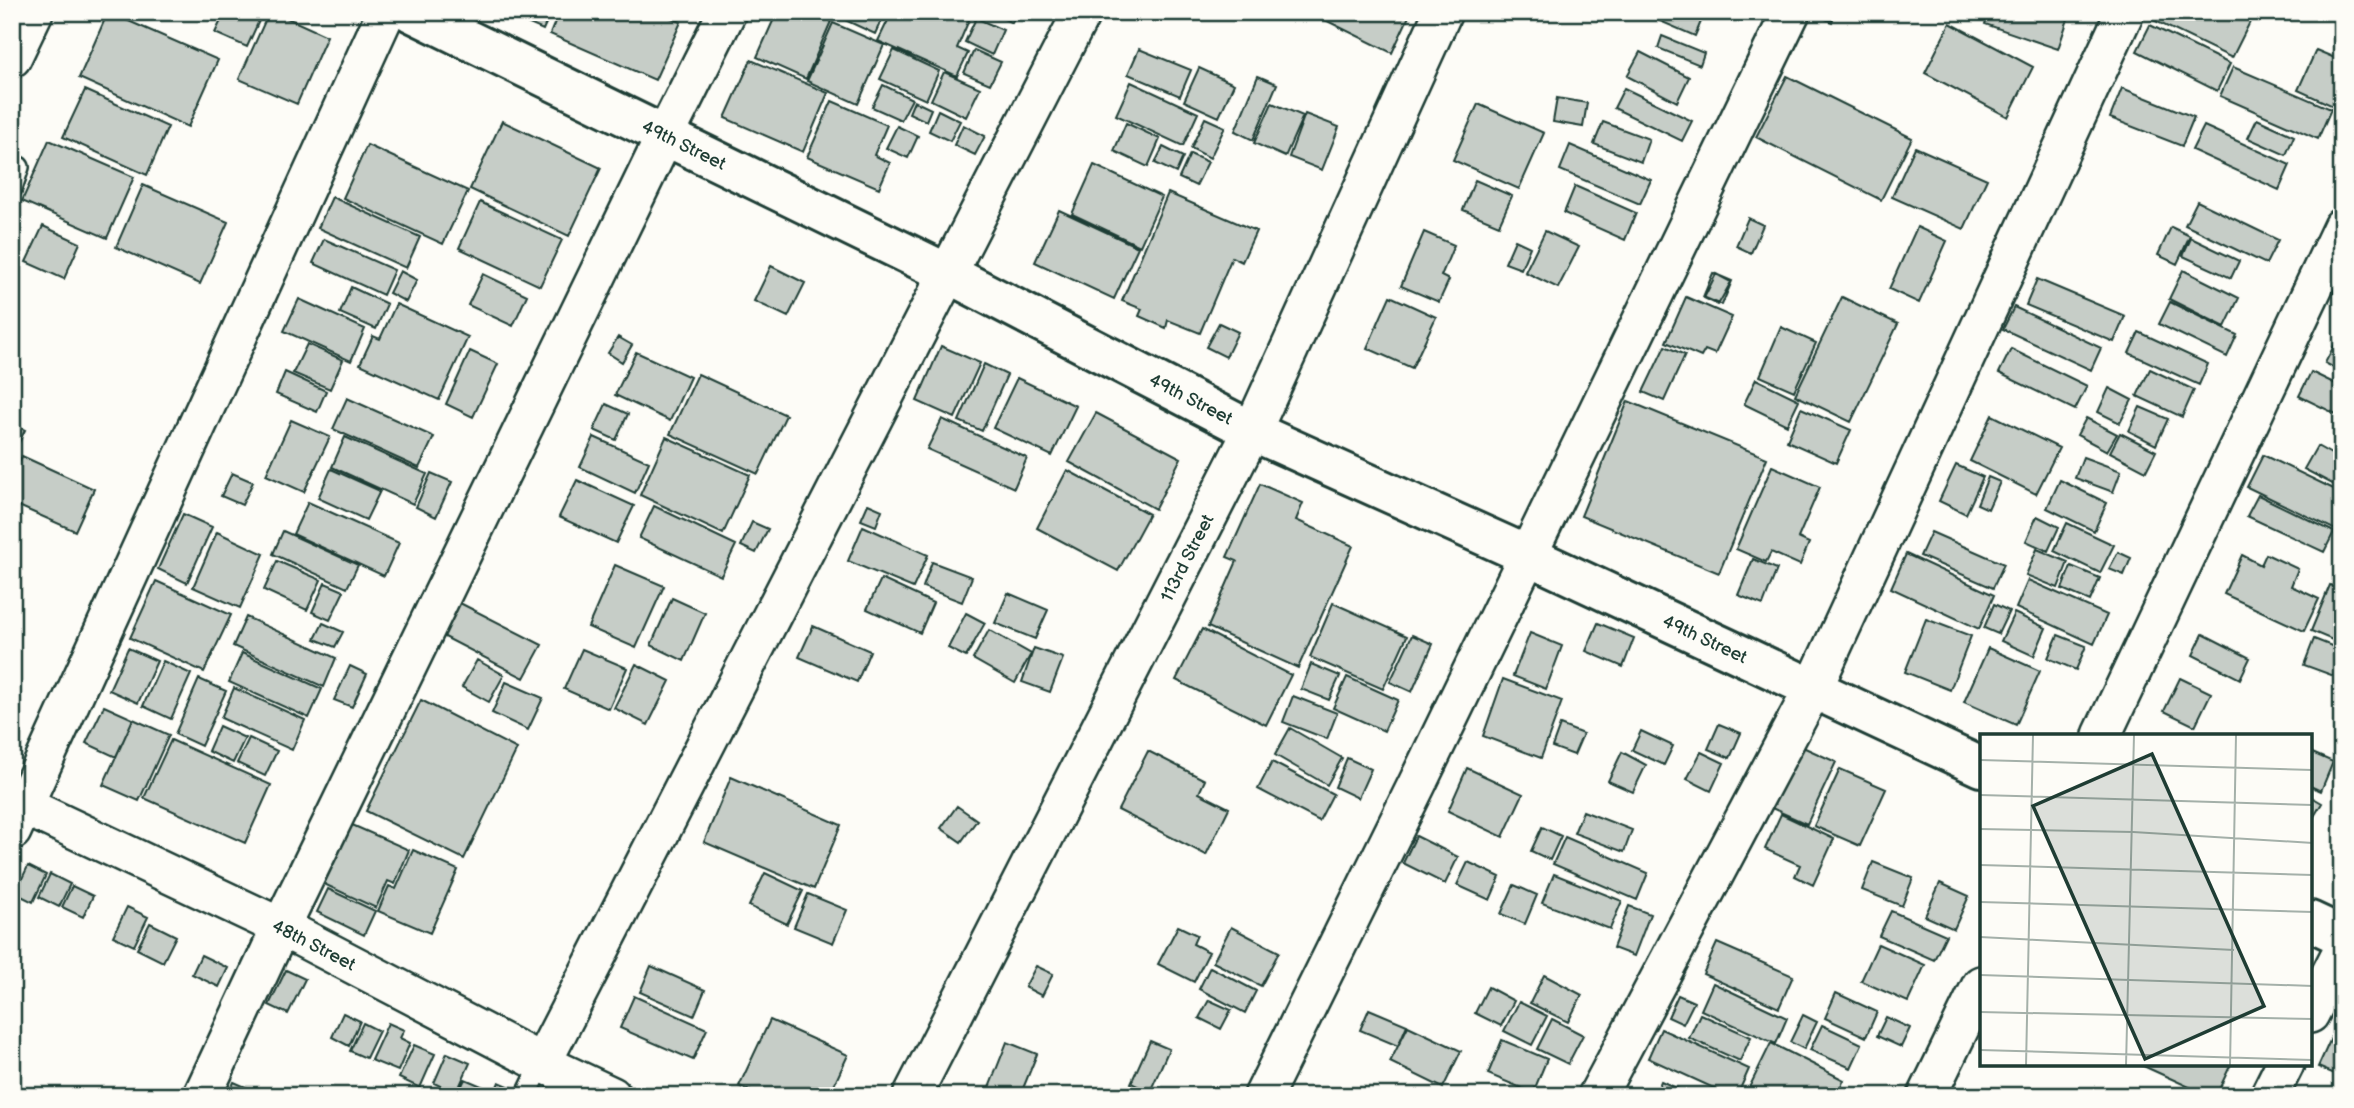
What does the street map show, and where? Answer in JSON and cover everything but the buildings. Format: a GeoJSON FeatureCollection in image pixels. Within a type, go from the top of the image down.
{"type":"FeatureCollection","features":[{"type":"Feature","properties":{"kind":"main road","name":"49th Street"},"geometry":{"type":"LineString","coordinates":[[411,12],[947,273],[1252,431],[1527,555],[1980,767]]}},
{"type":"Feature","properties":{"kind":"main road"},"geometry":{"type":"LineString","coordinates":[[2312,922],[2342,936]]}},
{"type":"Feature","properties":{"kind":"street"},"geometry":{"type":"LineString","coordinates":[[12,58],[34,12]]}},
{"type":"Feature","properties":{"kind":"street"},"geometry":{"type":"LineString","coordinates":[[16,812],[386,12]]}},
{"type":"Feature","properties":{"kind":"street"},"geometry":{"type":"LineString","coordinates":[[202,1096],[281,927],[727,12]]}},
{"type":"Feature","properties":{"kind":"street"},"geometry":{"type":"LineString","coordinates":[[542,1063],[1082,12]]}},
{"type":"Feature","properties":{"kind":"street","name":"113rd Street"},"geometry":{"type":"LineString","coordinates":[[912,1096],[1252,431],[1443,12]]}},
{"type":"Feature","properties":{"kind":"street"},"geometry":{"type":"LineString","coordinates":[[1263,1096],[1791,12]]}},
{"type":"Feature","properties":{"kind":"street"},"geometry":{"type":"LineString","coordinates":[[1597,1096],[1812,689],[2125,12]]}},
{"type":"Feature","properties":{"kind":"street"},"geometry":{"type":"LineString","coordinates":[[2102,734],[2342,227]]}},
{"type":"Feature","properties":{"kind":"street","name":"48th Street"},"geometry":{"type":"LineString","coordinates":[[16,812],[281,927],[542,1063],[612,1096]]}},
{"type":"Feature","properties":{"kind":"street"},"geometry":{"type":"LineString","coordinates":[[2312,1010],[2342,951]]}},
{"type":"Feature","properties":{"kind":"street"},"geometry":{"type":"LineString","coordinates":[[1927,1096],[1980,987]]}},
{"type":"Feature","properties":{"kind":"street"},"geometry":{"type":"LineString","coordinates":[[2269,1096],[2284,1066]]}},
{"type":"Feature","properties":{"kind":"lane"},"geometry":{"type":"LineString","coordinates":[[12,165],[19,167],[12,188]]}},
{"type":"Feature","properties":{"kind":"lane"},"geometry":{"type":"LineString","coordinates":[[526,1096],[542,1063]]}}]}
